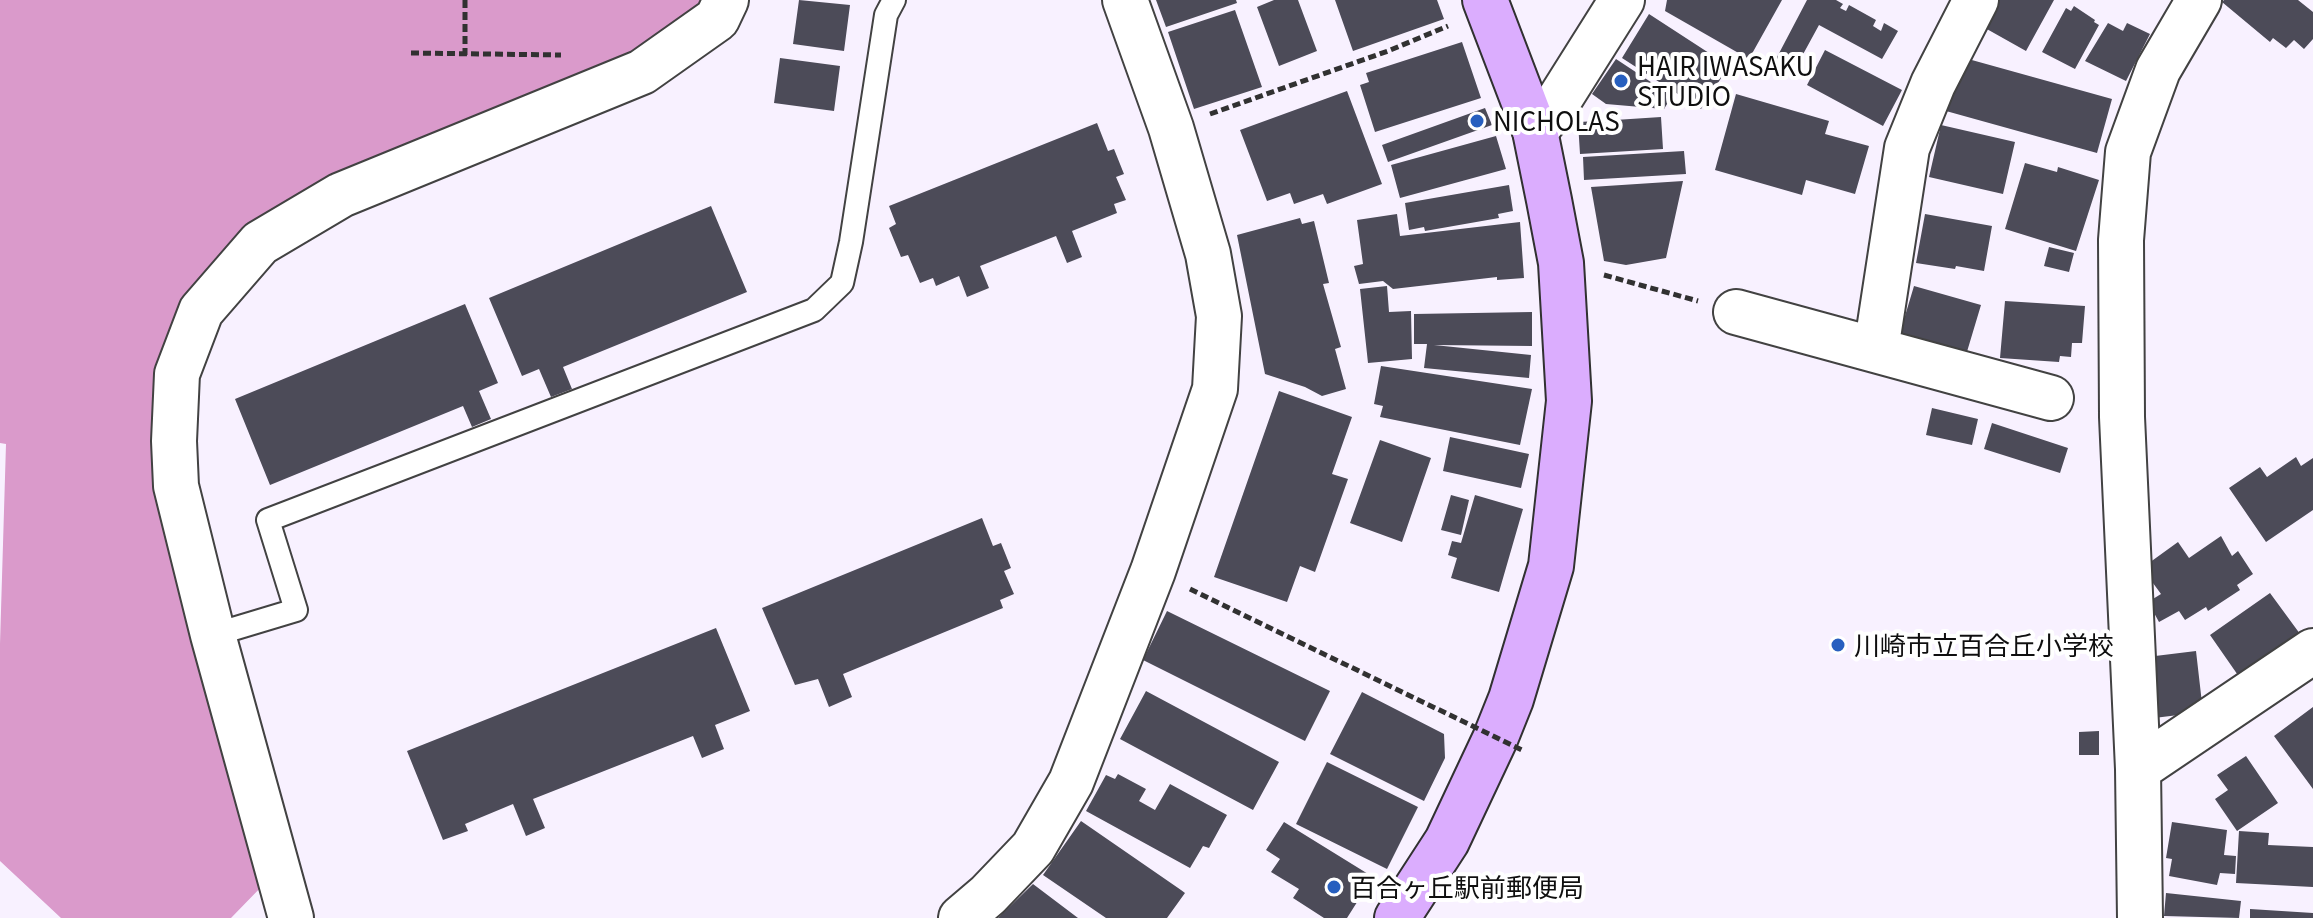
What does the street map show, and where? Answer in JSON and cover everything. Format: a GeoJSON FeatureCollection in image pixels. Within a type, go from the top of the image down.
{"type":"FeatureCollection","features":[{"type":"Feature","properties":{"kind":"street"},"geometry":{"type":"LineString","coordinates":[[291,918],[213,635],[176,486],[174,441],[177,374],[201,311],[260,243],[341,195],[642,72],[717,19],[726,0]]}},
{"type":"Feature","properties":{"kind":"street"},"geometry":{"type":"LineString","coordinates":[[961,918],[1033,848],[1071,782],[1153,571],[1215,389],[1219,316],[1208,254],[1171,128],[1125,0]]}},
{"type":"Feature","properties":{"kind":"street"},"geometry":{"type":"LineString","coordinates":[[1535,131],[1554,108],[1622,0]]}},
{"type":"Feature","properties":{"kind":"street"},"geometry":{"type":"LineString","coordinates":[[1876,350],[1907,148],[1933,84],[1976,0]]}},
{"type":"Feature","properties":{"kind":"street"},"geometry":{"type":"LineString","coordinates":[[2140,918],[2138,769],[2122,417],[2121,240],[2128,152],[2158,70],[2199,0]]}},
{"type":"Feature","properties":{"kind":"street"},"geometry":{"type":"LineString","coordinates":[[1397,918],[1447,841],[1511,699],[1551,566],[1569,401],[1561,263],[1535,131],[1487,5]]}},
{"type":"Feature","properties":{"kind":"street"},"geometry":{"type":"LineString","coordinates":[[1736,312],[2051,398]]}},
{"type":"Feature","properties":{"kind":"street"},"geometry":{"type":"LineString","coordinates":[[2138,769],[2313,651]]}},
{"type":"Feature","properties":{"kind":"lane"},"geometry":{"type":"LineString","coordinates":[[213,635],[296,610],[268,520],[814,310],[842,283],[886,15],[894,0]]}},
{"type":"Feature","properties":{"kind":"path"},"geometry":{"type":"LineString","coordinates":[[465,0],[465,55]]}},
{"type":"Feature","properties":{"kind":"path"},"geometry":{"type":"LineString","coordinates":[[1171,128],[1388,51],[1487,5]]}},
{"type":"Feature","properties":{"kind":"path"},"geometry":{"type":"LineString","coordinates":[[411,53],[561,55]]}},
{"type":"Feature","properties":{"kind":"path"},"geometry":{"type":"LineString","coordinates":[[1591,271],[1736,312]]}},
{"type":"Feature","properties":{"kind":"path"},"geometry":{"type":"LineString","coordinates":[[1195,591],[1524,751]]}},
{"type":"Feature","properties":{"kind":"shaded area"},"geometry":{"type":"Polygon","coordinates":[[[0,0],[705,0],[643,52],[356,168],[287,201],[225,249],[197,284],[172,333],[266,882],[231,918],[61,918],[0,861],[0,644],[6,444],[0,443],[0,0]]]}},
{"type":"Feature","properties":{"kind":"building"},"geometry":{"type":"Polygon","coordinates":[[[799,0],[850,5],[844,51],[793,44],[799,0]]]}},
{"type":"Feature","properties":{"kind":"building"},"geometry":{"type":"Polygon","coordinates":[[[1156,0],[1236,0],[1237,3],[1166,27],[1156,0]]]}},
{"type":"Feature","properties":{"kind":"building"},"geometry":{"type":"Polygon","coordinates":[[[1274,0],[1298,0],[1317,51],[1279,66],[1257,7],[1274,0]]]}},
{"type":"Feature","properties":{"kind":"building"},"geometry":{"type":"Polygon","coordinates":[[[1335,0],[1437,0],[1444,19],[1353,51],[1335,0]]]}},
{"type":"Feature","properties":{"kind":"building"},"geometry":{"type":"Polygon","coordinates":[[[1667,0],[1782,0],[1749,59],[1665,11],[1667,0]]]}},
{"type":"Feature","properties":{"kind":"building"},"geometry":{"type":"Polygon","coordinates":[[[1807,0],[1836,0],[1843,4],[1840,8],[1846,11],[1849,5],[1876,20],[1873,26],[1881,31],[1884,23],[1898,31],[1882,59],[1819,25],[1795,69],[1776,59],[1807,0]]]}},
{"type":"Feature","properties":{"kind":"building"},"geometry":{"type":"Polygon","coordinates":[[[2000,0],[2054,0],[2026,51],[1985,28],[2000,0]]]}},
{"type":"Feature","properties":{"kind":"building"},"geometry":{"type":"Polygon","coordinates":[[[2298,0],[2313,12],[2313,39],[2304,49],[2294,40],[2286,48],[2273,38],[2270,42],[2222,2],[2298,0]]]}},
{"type":"Feature","properties":{"kind":"building"},"geometry":{"type":"Polygon","coordinates":[[[2074,6],[2099,25],[2075,69],[2042,52],[2066,8],[2071,11],[2074,6]]]}},
{"type":"Feature","properties":{"kind":"building"},"geometry":{"type":"Polygon","coordinates":[[[1235,10],[1262,87],[1194,109],[1168,32],[1235,10]]]}},
{"type":"Feature","properties":{"kind":"building"},"geometry":{"type":"Polygon","coordinates":[[[1649,14],[1729,66],[1701,109],[1622,58],[1649,14]]]}},
{"type":"Feature","properties":{"kind":"building"},"geometry":{"type":"Polygon","coordinates":[[[2108,23],[2123,31],[2127,23],[2150,34],[2126,81],[2085,61],[2108,23]]]}},
{"type":"Feature","properties":{"kind":"building"},"geometry":{"type":"Polygon","coordinates":[[[1462,42],[1481,98],[1375,132],[1360,85],[1369,82],[1366,73],[1462,42]]]}},
{"type":"Feature","properties":{"kind":"building"},"geometry":{"type":"Polygon","coordinates":[[[1825,50],[1902,90],[1883,126],[1807,85],[1825,50]]]}},
{"type":"Feature","properties":{"kind":"building"},"geometry":{"type":"Polygon","coordinates":[[[1961,57],[2112,99],[2097,153],[1946,111],[1961,57]]]}},
{"type":"Feature","properties":{"kind":"building"},"geometry":{"type":"Polygon","coordinates":[[[780,58],[840,66],[834,111],[774,103],[780,58]]]}},
{"type":"Feature","properties":{"kind":"building"},"geometry":{"type":"Polygon","coordinates":[[[1616,59],[1672,96],[1664,109],[1606,104],[1592,94],[1616,59]]]}},
{"type":"Feature","properties":{"kind":"building"},"geometry":{"type":"Polygon","coordinates":[[[1347,91],[1382,184],[1327,204],[1323,194],[1294,204],[1290,193],[1267,201],[1240,130],[1347,91]]]}},
{"type":"Feature","properties":{"kind":"building"},"geometry":{"type":"Polygon","coordinates":[[[1736,94],[1829,121],[1825,134],[1869,146],[1855,194],[1806,180],[1802,195],[1715,170],[1736,94]]]}},
{"type":"Feature","properties":{"kind":"building"},"geometry":{"type":"Polygon","coordinates":[[[1485,108],[1492,125],[1388,162],[1382,145],[1485,108]]]}},
{"type":"Feature","properties":{"kind":"building"},"geometry":{"type":"Polygon","coordinates":[[[1615,115],[1615,120],[1661,117],[1663,149],[1580,154],[1578,122],[1599,121],[1599,116],[1615,115]]]}},
{"type":"Feature","properties":{"kind":"building"},"geometry":{"type":"Polygon","coordinates":[[[1097,123],[1108,151],[1114,149],[1124,174],[1116,177],[1126,200],[1114,204],[1117,213],[1072,231],[1082,257],[1067,263],[1056,236],[980,266],[989,288],[967,297],[959,276],[936,286],[933,278],[920,283],[908,255],[901,257],[889,228],[896,224],[889,206],[1097,123]]]}},
{"type":"Feature","properties":{"kind":"building"},"geometry":{"type":"Polygon","coordinates":[[[1941,125],[2015,142],[2003,194],[1929,177],[1941,125]]]}},
{"type":"Feature","properties":{"kind":"building"},"geometry":{"type":"Polygon","coordinates":[[[1496,136],[1506,169],[1400,198],[1391,165],[1496,136]]]}},
{"type":"Feature","properties":{"kind":"building"},"geometry":{"type":"Polygon","coordinates":[[[1684,151],[1686,174],[1584,180],[1583,157],[1684,151]]]}},
{"type":"Feature","properties":{"kind":"building"},"geometry":{"type":"Polygon","coordinates":[[[2025,163],[2057,172],[2058,167],[2099,180],[2076,251],[2005,229],[2025,163]]]}},
{"type":"Feature","properties":{"kind":"building"},"geometry":{"type":"Polygon","coordinates":[[[1683,181],[1666,258],[1626,265],[1604,261],[1591,187],[1683,181]]]}},
{"type":"Feature","properties":{"kind":"building"},"geometry":{"type":"Polygon","coordinates":[[[1509,185],[1513,211],[1498,214],[1499,218],[1425,231],[1424,227],[1409,230],[1405,203],[1509,185]]]}},
{"type":"Feature","properties":{"kind":"building"},"geometry":{"type":"Polygon","coordinates":[[[711,206],[747,292],[563,367],[572,389],[551,397],[539,369],[522,376],[489,298],[711,206]]]}},
{"type":"Feature","properties":{"kind":"building"},"geometry":{"type":"Polygon","coordinates":[[[1397,214],[1400,236],[1520,222],[1524,278],[1497,280],[1497,277],[1393,289],[1383,281],[1359,284],[1354,266],[1363,264],[1357,220],[1397,214]]]}},
{"type":"Feature","properties":{"kind":"building"},"geometry":{"type":"Polygon","coordinates":[[[1925,214],[1992,226],[1984,271],[1916,263],[1925,214]]]}},
{"type":"Feature","properties":{"kind":"building"},"geometry":{"type":"Polygon","coordinates":[[[1300,218],[1302,224],[1314,221],[1329,283],[1323,284],[1341,347],[1335,349],[1346,389],[1322,396],[1265,374],[1237,235],[1300,218]]]}},
{"type":"Feature","properties":{"kind":"building"},"geometry":{"type":"Polygon","coordinates":[[[2049,247],[2074,253],[2069,272],[2044,266],[2049,247]]]}},
{"type":"Feature","properties":{"kind":"building"},"geometry":{"type":"Polygon","coordinates":[[[1387,286],[1389,312],[1411,311],[1412,359],[1368,363],[1360,289],[1387,286]]]}},
{"type":"Feature","properties":{"kind":"building"},"geometry":{"type":"Polygon","coordinates":[[[1914,286],[1981,305],[1966,355],[1899,336],[1914,286]]]}},
{"type":"Feature","properties":{"kind":"building"},"geometry":{"type":"Polygon","coordinates":[[[2005,301],[2085,306],[2082,343],[2072,343],[2071,357],[2060,356],[2059,362],[2000,358],[2005,301]]]}},
{"type":"Feature","properties":{"kind":"building"},"geometry":{"type":"Polygon","coordinates":[[[465,304],[498,383],[479,391],[491,419],[472,427],[463,406],[270,485],[235,399],[465,304]]]}},
{"type":"Feature","properties":{"kind":"building"},"geometry":{"type":"Polygon","coordinates":[[[1532,312],[1532,346],[1434,345],[1531,355],[1529,378],[1424,368],[1427,344],[1414,344],[1414,314],[1532,312]]]}},
{"type":"Feature","properties":{"kind":"building"},"geometry":{"type":"Polygon","coordinates":[[[1381,366],[1532,389],[1520,445],[1380,417],[1383,406],[1374,404],[1381,366]]]}},
{"type":"Feature","properties":{"kind":"building"},"geometry":{"type":"Polygon","coordinates":[[[1279,391],[1352,417],[1332,474],[1348,479],[1315,572],[1300,566],[1287,602],[1214,577],[1279,391]]]}},
{"type":"Feature","properties":{"kind":"building"},"geometry":{"type":"Polygon","coordinates":[[[1932,408],[1978,419],[1972,445],[1926,435],[1932,408]]]}},
{"type":"Feature","properties":{"kind":"building"},"geometry":{"type":"Polygon","coordinates":[[[1992,423],[2068,448],[2060,473],[1984,449],[1992,423]]]}},
{"type":"Feature","properties":{"kind":"building"},"geometry":{"type":"Polygon","coordinates":[[[1450,437],[1529,454],[1521,488],[1443,471],[1450,437]]]}},
{"type":"Feature","properties":{"kind":"building"},"geometry":{"type":"Polygon","coordinates":[[[1380,440],[1431,458],[1402,542],[1350,523],[1380,440]]]}},
{"type":"Feature","properties":{"kind":"building"},"geometry":{"type":"Polygon","coordinates":[[[2296,457],[2301,466],[2313,458],[2313,510],[2266,542],[2229,488],[2260,467],[2267,477],[2296,457]]]}},
{"type":"Feature","properties":{"kind":"building"},"geometry":{"type":"Polygon","coordinates":[[[1451,495],[1469,500],[1461,535],[1441,530],[1451,495]]]}},
{"type":"Feature","properties":{"kind":"building"},"geometry":{"type":"Polygon","coordinates":[[[1475,495],[1523,509],[1499,592],[1451,578],[1457,558],[1448,555],[1452,541],[1461,543],[1475,495]]]}},
{"type":"Feature","properties":{"kind":"building"},"geometry":{"type":"Polygon","coordinates":[[[982,518],[993,546],[1001,543],[1011,568],[1004,571],[1014,594],[1000,600],[1003,608],[843,674],[852,697],[829,707],[818,679],[795,685],[762,608],[982,518]]]}},
{"type":"Feature","properties":{"kind":"building"},"geometry":{"type":"Polygon","coordinates":[[[2221,536],[2232,556],[2238,551],[2253,574],[2237,585],[2240,590],[2208,611],[2206,607],[2185,620],[2179,611],[2159,622],[2148,602],[2161,594],[2142,568],[2178,542],[2189,558],[2221,536]]]}},
{"type":"Feature","properties":{"kind":"building"},"geometry":{"type":"Polygon","coordinates":[[[2270,593],[2303,638],[2242,681],[2210,635],[2270,593]]]}},
{"type":"Feature","properties":{"kind":"building"},"geometry":{"type":"Polygon","coordinates":[[[1167,611],[1330,691],[1305,741],[1143,660],[1167,611]]]}},
{"type":"Feature","properties":{"kind":"building"},"geometry":{"type":"Polygon","coordinates":[[[716,628],[750,711],[715,725],[724,749],[702,758],[693,736],[533,799],[545,828],[526,836],[513,804],[465,824],[468,831],[443,840],[407,751],[716,628]]]}},
{"type":"Feature","properties":{"kind":"building"},"geometry":{"type":"Polygon","coordinates":[[[2196,651],[2203,712],[2154,718],[2147,657],[2196,651]]]}},
{"type":"Feature","properties":{"kind":"building"},"geometry":{"type":"Polygon","coordinates":[[[1146,691],[1279,762],[1253,810],[1120,739],[1146,691]]]}},
{"type":"Feature","properties":{"kind":"building"},"geometry":{"type":"Polygon","coordinates":[[[1362,692],[1444,734],[1445,758],[1424,801],[1330,754],[1362,692]]]}},
{"type":"Feature","properties":{"kind":"building"},"geometry":{"type":"Polygon","coordinates":[[[2313,707],[2313,789],[2274,736],[2313,707]]]}},
{"type":"Feature","properties":{"kind":"building"},"geometry":{"type":"Polygon","coordinates":[[[2099,731],[2099,755],[2079,755],[2079,732],[2099,731]]]}},
{"type":"Feature","properties":{"kind":"building"},"geometry":{"type":"Polygon","coordinates":[[[2246,756],[2278,803],[2237,831],[2215,799],[2228,790],[2217,775],[2246,756]]]}},
{"type":"Feature","properties":{"kind":"building"},"geometry":{"type":"Polygon","coordinates":[[[1327,762],[1418,807],[1387,869],[1296,824],[1327,762]]]}},
{"type":"Feature","properties":{"kind":"building"},"geometry":{"type":"Polygon","coordinates":[[[1118,774],[1146,789],[1139,801],[1155,810],[1170,784],[1227,815],[1209,848],[1203,846],[1190,868],[1086,811],[1106,775],[1115,779],[1118,774]]]}},
{"type":"Feature","properties":{"kind":"building"},"geometry":{"type":"Polygon","coordinates":[[[1081,821],[1185,893],[1167,918],[1106,918],[1043,875],[1081,821]]]}},
{"type":"Feature","properties":{"kind":"building"},"geometry":{"type":"Polygon","coordinates":[[[1284,822],[1373,877],[1347,918],[1324,918],[1293,898],[1299,889],[1271,872],[1280,859],[1266,850],[1284,822]]]}},
{"type":"Feature","properties":{"kind":"building"},"geometry":{"type":"Polygon","coordinates":[[[2172,822],[2227,830],[2224,855],[2236,856],[2235,874],[2220,873],[2217,885],[2169,876],[2172,859],[2166,858],[2172,822]]]}},
{"type":"Feature","properties":{"kind":"building"},"geometry":{"type":"Polygon","coordinates":[[[2239,831],[2269,833],[2268,845],[2313,847],[2313,887],[2236,883],[2239,831]]]}},
{"type":"Feature","properties":{"kind":"building"},"geometry":{"type":"Polygon","coordinates":[[[1033,884],[1078,918],[998,918],[1033,884]]]}},
{"type":"Feature","properties":{"kind":"building"},"geometry":{"type":"Polygon","coordinates":[[[2166,893],[2241,901],[2239,918],[2164,916],[2166,893]]]}},
{"type":"Feature","properties":{"kind":"building"},"geometry":{"type":"Polygon","coordinates":[[[2250,909],[2313,913],[2313,918],[2250,918],[2250,909]]]}},
{"type":"Feature","properties":{"kind":"place","name":"HAIR IWASAKU STUDIO"},"geometry":{"type":"Point","coordinates":[1621,81]}},
{"type":"Feature","properties":{"kind":"place","name":"NICHOLAS"},"geometry":{"type":"Point","coordinates":[1477,121]}},
{"type":"Feature","properties":{"kind":"place","name":"川崎市立百合丘小学校"},"geometry":{"type":"Point","coordinates":[1838,645]}},
{"type":"Feature","properties":{"kind":"place","name":"百合ヶ丘駅前郵便局"},"geometry":{"type":"Point","coordinates":[1334,887]}}]}
